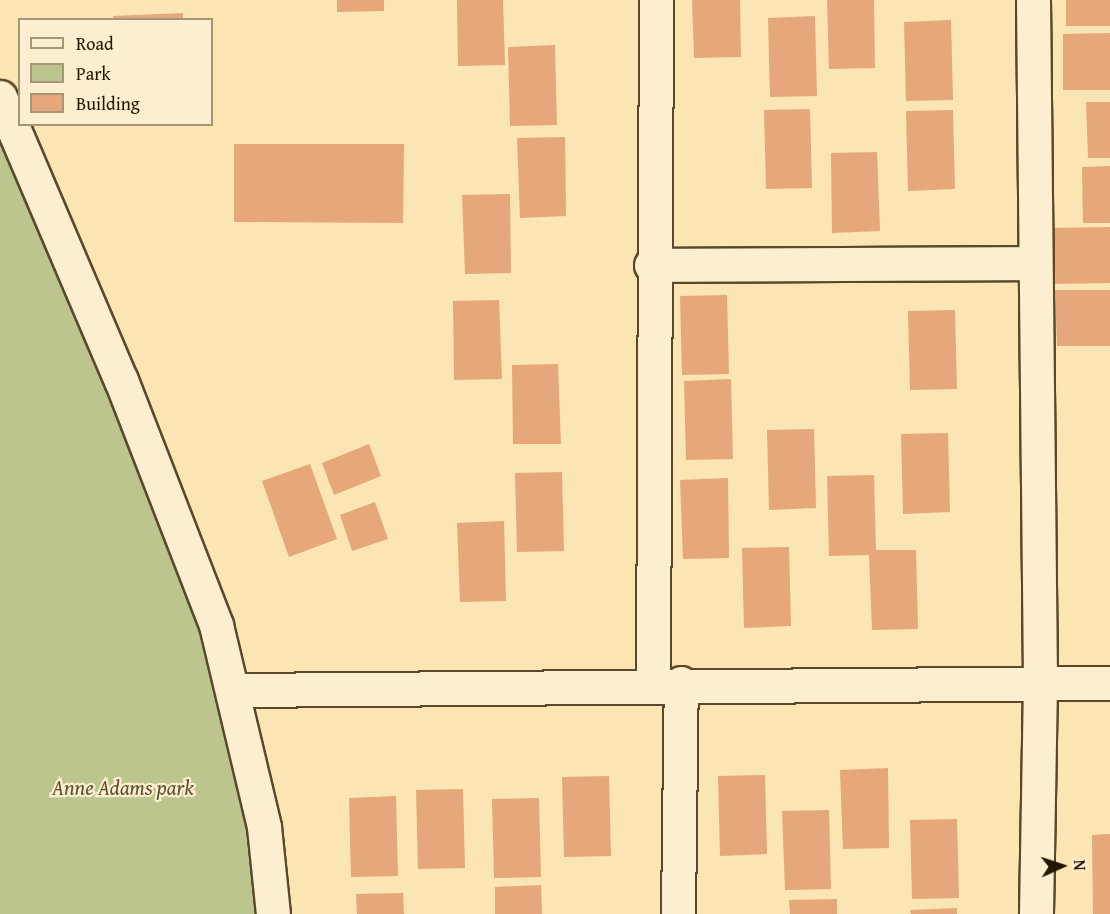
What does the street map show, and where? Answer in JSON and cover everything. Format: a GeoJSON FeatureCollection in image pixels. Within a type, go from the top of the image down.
{"type":"FeatureCollection","features":[{"type":"Feature","properties":{"kind":"street"},"geometry":{"type":"LineString","coordinates":[[656,0],[651,265],[678,914]]}},
{"type":"Feature","properties":{"kind":"street"},"geometry":{"type":"LineString","coordinates":[[1034,0],[1033,263],[1040,683],[1036,914]]}},
{"type":"Feature","properties":{"kind":"street"},"geometry":{"type":"LineString","coordinates":[[0,98],[176,519],[234,690],[264,827],[273,914]]}},
{"type":"Feature","properties":{"kind":"street"},"geometry":{"type":"LineString","coordinates":[[651,265],[1033,263]]}},
{"type":"Feature","properties":{"kind":"street"},"geometry":{"type":"LineString","coordinates":[[234,690],[667,683],[1110,683]]}},
{"type":"Feature","properties":{"kind":"green space","name":"Anne Adams park"},"geometry":{"type":"Polygon","coordinates":[[[0,90],[216,625],[271,914],[0,914],[0,90]]]}},
{"type":"Feature","properties":{"kind":"building"},"geometry":{"type":"Polygon","coordinates":[[[337,0],[384,0],[384,11],[337,12],[337,0]]]}},
{"type":"Feature","properties":{"kind":"building"},"geometry":{"type":"Polygon","coordinates":[[[457,0],[503,0],[505,65],[458,66],[457,0]]]}},
{"type":"Feature","properties":{"kind":"building"},"geometry":{"type":"Polygon","coordinates":[[[692,0],[740,0],[741,57],[694,58],[692,0]]]}},
{"type":"Feature","properties":{"kind":"building"},"geometry":{"type":"Polygon","coordinates":[[[827,0],[874,0],[875,68],[829,69],[827,0]]]}},
{"type":"Feature","properties":{"kind":"building"},"geometry":{"type":"Polygon","coordinates":[[[1066,0],[1110,0],[1110,26],[1066,26],[1066,0]]]}},
{"type":"Feature","properties":{"kind":"building"},"geometry":{"type":"Polygon","coordinates":[[[183,13],[183,18],[114,18],[113,16],[183,13]]]}},
{"type":"Feature","properties":{"kind":"building"},"geometry":{"type":"Polygon","coordinates":[[[815,16],[817,96],[770,97],[768,18],[815,16]]]}},
{"type":"Feature","properties":{"kind":"building"},"geometry":{"type":"Polygon","coordinates":[[[951,20],[953,100],[906,101],[904,22],[951,20]]]}},
{"type":"Feature","properties":{"kind":"building"},"geometry":{"type":"Polygon","coordinates":[[[1110,33],[1110,90],[1063,90],[1063,34],[1110,33]]]}},
{"type":"Feature","properties":{"kind":"building"},"geometry":{"type":"Polygon","coordinates":[[[555,45],[557,125],[510,126],[508,47],[555,45]]]}},
{"type":"Feature","properties":{"kind":"building"},"geometry":{"type":"Polygon","coordinates":[[[1086,102],[1110,102],[1110,158],[1088,158],[1086,102]]]}},
{"type":"Feature","properties":{"kind":"building"},"geometry":{"type":"Polygon","coordinates":[[[810,109],[812,188],[766,189],[764,110],[810,109]]]}},
{"type":"Feature","properties":{"kind":"building"},"geometry":{"type":"Polygon","coordinates":[[[953,110],[955,189],[908,191],[906,111],[953,110]]]}},
{"type":"Feature","properties":{"kind":"building"},"geometry":{"type":"Polygon","coordinates":[[[565,137],[566,216],[520,218],[517,138],[565,137]]]}},
{"type":"Feature","properties":{"kind":"building"},"geometry":{"type":"Polygon","coordinates":[[[234,144],[404,144],[403,223],[234,222],[234,144]]]}},
{"type":"Feature","properties":{"kind":"building"},"geometry":{"type":"Polygon","coordinates":[[[877,152],[880,231],[832,233],[831,153],[877,152]]]}},
{"type":"Feature","properties":{"kind":"building"},"geometry":{"type":"Polygon","coordinates":[[[1110,166],[1110,223],[1083,223],[1082,167],[1110,166]]]}},
{"type":"Feature","properties":{"kind":"building"},"geometry":{"type":"Polygon","coordinates":[[[510,194],[511,273],[465,274],[462,195],[510,194]]]}},
{"type":"Feature","properties":{"kind":"building"},"geometry":{"type":"Polygon","coordinates":[[[1110,227],[1110,283],[1052,284],[1052,228],[1110,227]]]}},
{"type":"Feature","properties":{"kind":"building"},"geometry":{"type":"Polygon","coordinates":[[[1055,290],[1110,290],[1110,346],[1057,346],[1055,290]]]}},
{"type":"Feature","properties":{"kind":"building"},"geometry":{"type":"Polygon","coordinates":[[[727,295],[729,374],[682,375],[680,296],[727,295]]]}},
{"type":"Feature","properties":{"kind":"building"},"geometry":{"type":"Polygon","coordinates":[[[499,300],[502,379],[454,380],[453,301],[499,300]]]}},
{"type":"Feature","properties":{"kind":"building"},"geometry":{"type":"Polygon","coordinates":[[[955,310],[957,389],[910,390],[908,311],[955,310]]]}},
{"type":"Feature","properties":{"kind":"building"},"geometry":{"type":"Polygon","coordinates":[[[558,364],[561,444],[513,444],[512,365],[558,364]]]}},
{"type":"Feature","properties":{"kind":"building"},"geometry":{"type":"Polygon","coordinates":[[[731,379],[733,459],[686,460],[684,381],[731,379]]]}},
{"type":"Feature","properties":{"kind":"building"},"geometry":{"type":"Polygon","coordinates":[[[814,429],[816,508],[769,510],[767,430],[814,429]]]}},
{"type":"Feature","properties":{"kind":"building"},"geometry":{"type":"Polygon","coordinates":[[[948,433],[950,512],[903,514],[901,434],[948,433]]]}},
{"type":"Feature","properties":{"kind":"building"},"geometry":{"type":"Polygon","coordinates":[[[369,444],[381,476],[334,495],[322,463],[369,444]]]}},
{"type":"Feature","properties":{"kind":"building"},"geometry":{"type":"Polygon","coordinates":[[[310,464],[337,539],[289,557],[262,481],[310,464]]]}},
{"type":"Feature","properties":{"kind":"building"},"geometry":{"type":"Polygon","coordinates":[[[562,472],[564,551],[517,552],[515,473],[562,472]]]}},
{"type":"Feature","properties":{"kind":"building"},"geometry":{"type":"Polygon","coordinates":[[[874,475],[876,550],[916,550],[918,629],[872,630],[869,555],[829,556],[827,476],[874,475]]]}},
{"type":"Feature","properties":{"kind":"building"},"geometry":{"type":"Polygon","coordinates":[[[728,478],[729,558],[683,559],[680,480],[728,478]]]}},
{"type":"Feature","properties":{"kind":"building"},"geometry":{"type":"Polygon","coordinates":[[[375,502],[388,539],[352,551],[340,515],[375,502]]]}},
{"type":"Feature","properties":{"kind":"building"},"geometry":{"type":"Polygon","coordinates":[[[504,521],[506,601],[460,602],[457,523],[504,521]]]}},
{"type":"Feature","properties":{"kind":"building"},"geometry":{"type":"Polygon","coordinates":[[[789,547],[791,626],[744,628],[742,548],[789,547]]]}},
{"type":"Feature","properties":{"kind":"building"},"geometry":{"type":"Polygon","coordinates":[[[888,768],[889,848],[843,849],[840,770],[888,768]]]}},
{"type":"Feature","properties":{"kind":"building"},"geometry":{"type":"Polygon","coordinates":[[[765,775],[767,854],[720,856],[718,776],[765,775]]]}},
{"type":"Feature","properties":{"kind":"building"},"geometry":{"type":"Polygon","coordinates":[[[609,776],[611,856],[564,857],[562,777],[609,776]]]}},
{"type":"Feature","properties":{"kind":"building"},"geometry":{"type":"Polygon","coordinates":[[[463,789],[465,868],[418,869],[416,790],[463,789]]]}},
{"type":"Feature","properties":{"kind":"building"},"geometry":{"type":"Polygon","coordinates":[[[396,796],[398,876],[351,877],[349,798],[396,796]]]}},
{"type":"Feature","properties":{"kind":"building"},"geometry":{"type":"Polygon","coordinates":[[[539,798],[541,877],[494,878],[492,799],[539,798]]]}},
{"type":"Feature","properties":{"kind":"building"},"geometry":{"type":"Polygon","coordinates":[[[829,810],[831,889],[785,890],[782,811],[829,810]]]}},
{"type":"Feature","properties":{"kind":"building"},"geometry":{"type":"Polygon","coordinates":[[[957,819],[959,898],[912,899],[910,820],[957,819]]]}},
{"type":"Feature","properties":{"kind":"building"},"geometry":{"type":"Polygon","coordinates":[[[1110,834],[1110,914],[1093,914],[1092,835],[1110,834]]]}},
{"type":"Feature","properties":{"kind":"building"},"geometry":{"type":"Polygon","coordinates":[[[541,885],[542,914],[495,914],[495,887],[541,885]]]}},
{"type":"Feature","properties":{"kind":"building"},"geometry":{"type":"Polygon","coordinates":[[[403,893],[404,914],[357,914],[356,894],[403,893]]]}},
{"type":"Feature","properties":{"kind":"building"},"geometry":{"type":"Polygon","coordinates":[[[837,899],[837,914],[790,914],[789,900],[837,899]]]}},
{"type":"Feature","properties":{"kind":"building"},"geometry":{"type":"Polygon","coordinates":[[[957,908],[957,914],[911,914],[910,910],[957,908]]]}}]}
